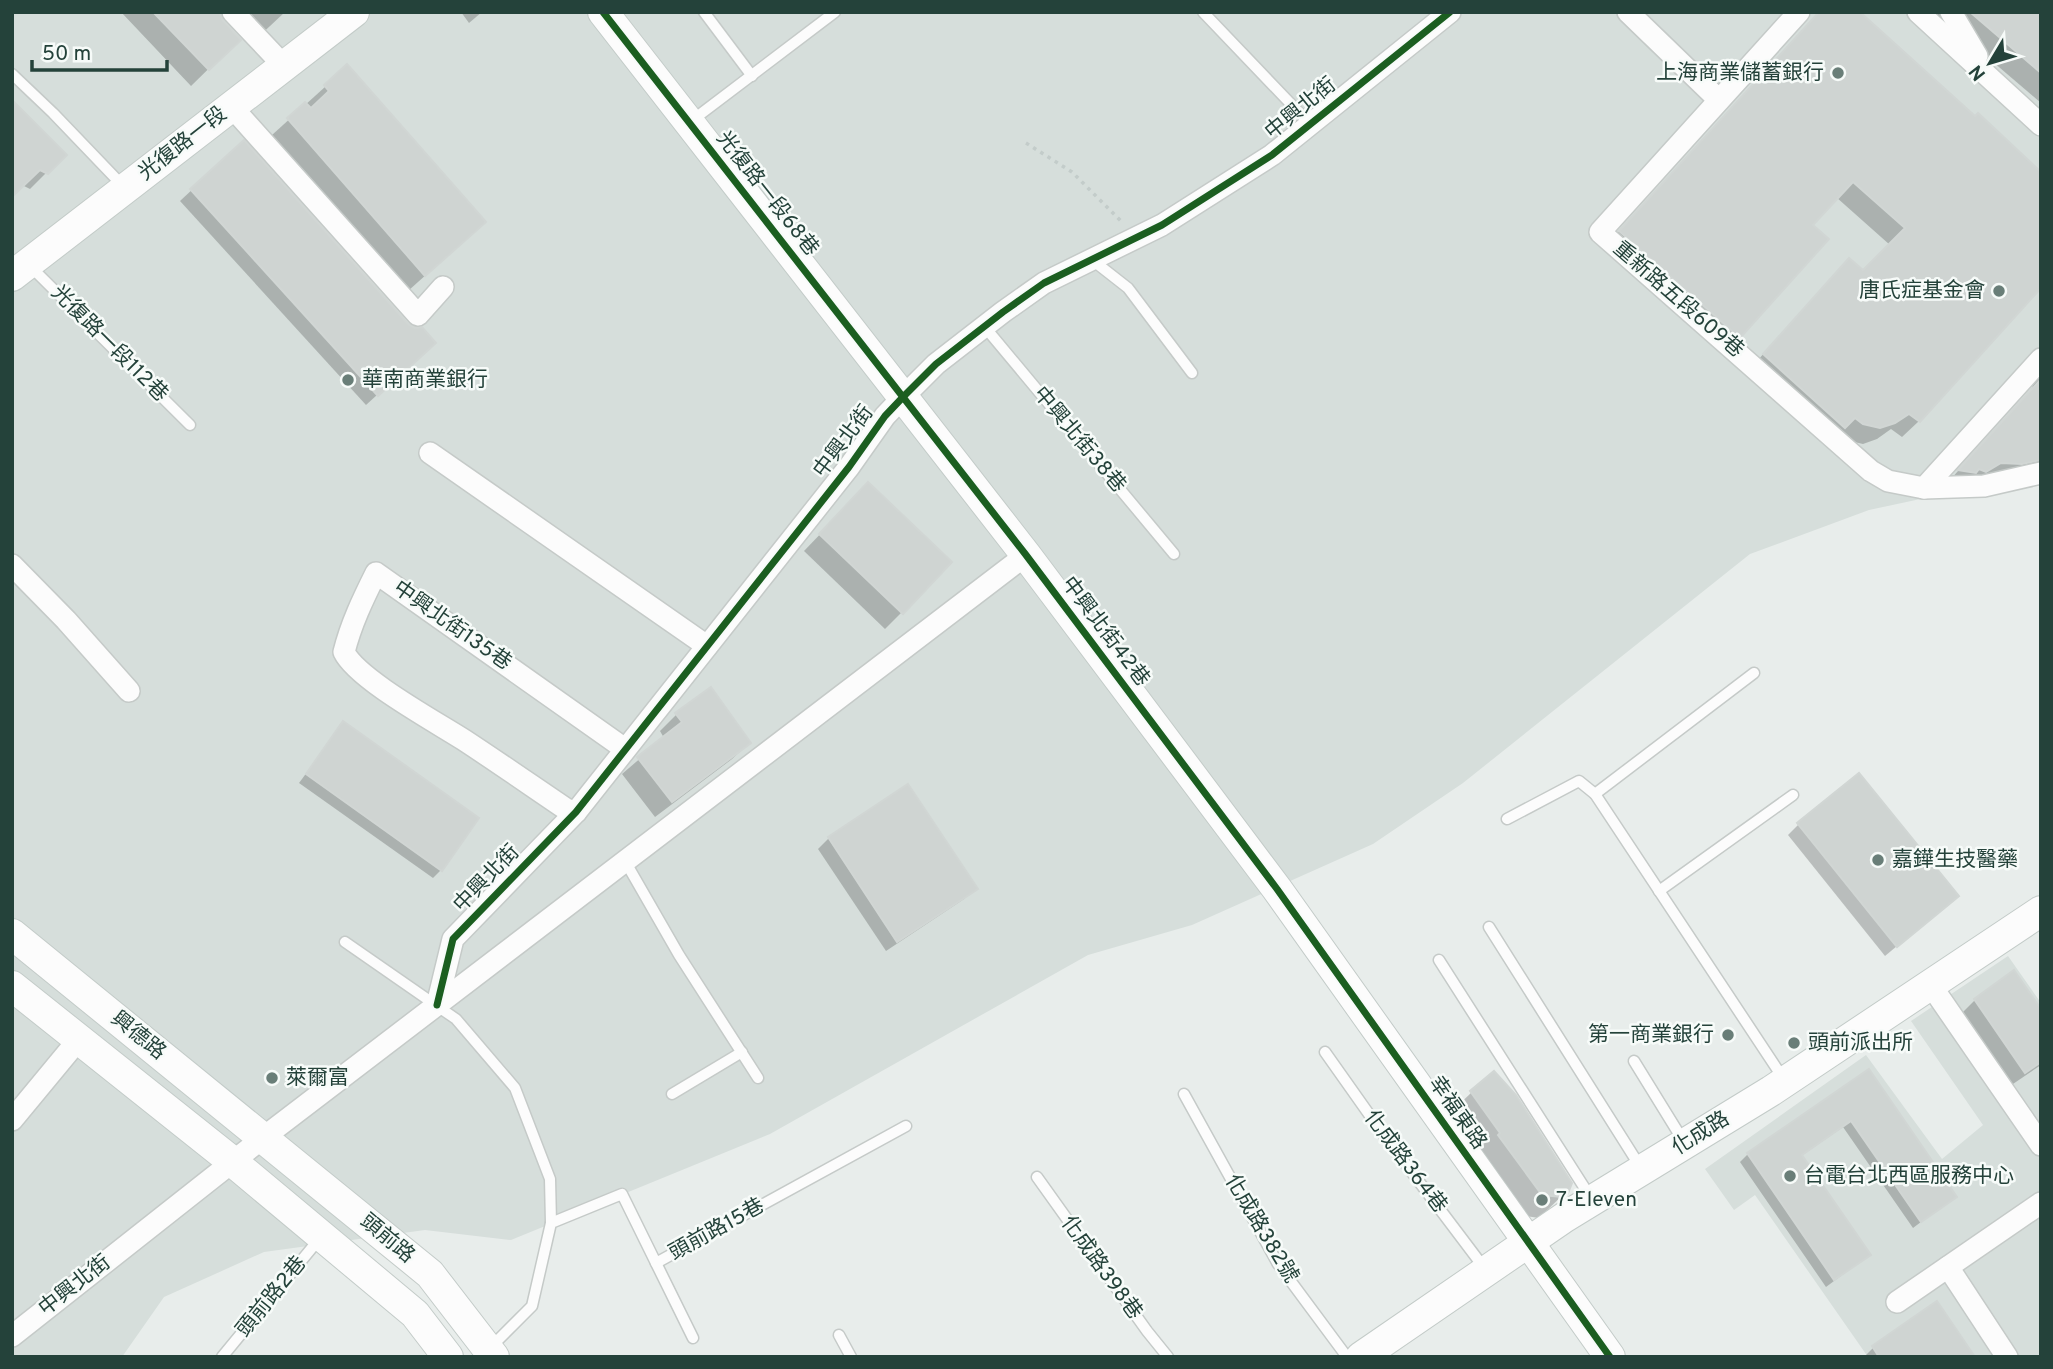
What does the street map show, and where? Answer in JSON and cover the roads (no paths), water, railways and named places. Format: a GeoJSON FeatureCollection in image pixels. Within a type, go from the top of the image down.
{"type":"FeatureCollection","features":[{"type":"Feature","properties":{"kind":"street"},"geometry":{"type":"LineString","coordinates":[[233,12],[285,66]]}},
{"type":"Feature","properties":{"kind":"street","name":"光復路一段"},"geometry":{"type":"LineString","coordinates":[[20,270],[354,12]]}},
{"type":"Feature","properties":{"kind":"street","name":"光復路一段68巷"},"geometry":{"type":"LineString","coordinates":[[603,12],[904,396]]}},
{"type":"Feature","properties":{"kind":"street","name":"中興北街"},"geometry":{"type":"LineString","coordinates":[[437,1004],[453,939],[576,812],[849,467],[885,416],[936,364],[1044,284],[1162,225],[1272,155],[1450,12]]}},
{"type":"Feature","properties":{"kind":"street"},"geometry":{"type":"LineString","coordinates":[[1628,12],[1720,100]]}},
{"type":"Feature","properties":{"kind":"street","name":"重新路五段609巷"},"geometry":{"type":"LineString","coordinates":[[1799,12],[1601,232],[1871,471],[1888,481],[1924,488],[1984,486],[2041,473]]}},
{"type":"Feature","properties":{"kind":"street"},"geometry":{"type":"LineString","coordinates":[[1918,12],[2041,125]]}},
{"type":"Feature","properties":{"kind":"street"},"geometry":{"type":"LineString","coordinates":[[1951,12],[1991,78]]}},
{"type":"Feature","properties":{"kind":"street"},"geometry":{"type":"LineString","coordinates":[[231,106],[418,315],[443,287]]}},
{"type":"Feature","properties":{"kind":"street"},"geometry":{"type":"LineString","coordinates":[[1924,488],[2041,359]]}},
{"type":"Feature","properties":{"kind":"street","name":"中興北街42巷"},"geometry":{"type":"LineString","coordinates":[[904,396],[1277,890]]}},
{"type":"Feature","properties":{"kind":"street"},"geometry":{"type":"LineString","coordinates":[[430,453],[706,646]]}},
{"type":"Feature","properties":{"kind":"street","name":"中興北街"},"geometry":{"type":"LineString","coordinates":[[12,1336],[264,1137],[1026,555]]}},
{"type":"Feature","properties":{"kind":"street"},"geometry":{"type":"LineString","coordinates":[[12,565],[66,620],[129,691]]}},
{"type":"Feature","properties":{"kind":"street","name":"中興北街135巷"},"geometry":{"type":"LineString","coordinates":[[576,812],[566,809],[380,687],[347,659],[344,652],[347,638],[357,610],[376,573],[625,749]]}},
{"type":"Feature","properties":{"kind":"street","name":"幸福東路"},"geometry":{"type":"LineString","coordinates":[[1277,890],[1609,1357]]}},
{"type":"Feature","properties":{"kind":"street","name":"化成路"},"geometry":{"type":"LineString","coordinates":[[1361,1357],[1592,1200],[1785,1081],[2041,911]]}},
{"type":"Feature","properties":{"kind":"street","name":"興德路"},"geometry":{"type":"LineString","coordinates":[[12,934],[264,1137]]}},
{"type":"Feature","properties":{"kind":"street"},"geometry":{"type":"LineString","coordinates":[[1930,984],[2041,1144]]}},
{"type":"Feature","properties":{"kind":"street","name":"興德路"},"geometry":{"type":"LineString","coordinates":[[12,986],[233,1162]]}},
{"type":"Feature","properties":{"kind":"street"},"geometry":{"type":"LineString","coordinates":[[12,1120],[79,1039]]}},
{"type":"Feature","properties":{"kind":"street","name":"頭前路"},"geometry":{"type":"LineString","coordinates":[[264,1137],[430,1274],[487,1354]]}},
{"type":"Feature","properties":{"kind":"street","name":"頭前路"},"geometry":{"type":"LineString","coordinates":[[233,1162],[415,1314],[448,1357]]}},
{"type":"Feature","properties":{"kind":"street"},"geometry":{"type":"LineString","coordinates":[[1897,1302],[2041,1203]]}},
{"type":"Feature","properties":{"kind":"street"},"geometry":{"type":"LineString","coordinates":[[1948,1267],[2007,1357]]}},
{"type":"Feature","properties":{"kind":"lane"},"geometry":{"type":"LineString","coordinates":[[704,12],[751,76]]}},
{"type":"Feature","properties":{"kind":"lane"},"geometry":{"type":"LineString","coordinates":[[689,123],[835,12]]}},
{"type":"Feature","properties":{"kind":"lane"},"geometry":{"type":"LineString","coordinates":[[1203,12],[1310,124]]}},
{"type":"Feature","properties":{"kind":"lane"},"geometry":{"type":"LineString","coordinates":[[12,74],[125,188]]}},
{"type":"Feature","properties":{"kind":"lane"},"geometry":{"type":"LineString","coordinates":[[1091,259],[1128,288],[1192,373]]}},
{"type":"Feature","properties":{"kind":"lane","name":"光復路一段112巷"},"geometry":{"type":"LineString","coordinates":[[20,270],[190,425]]}},
{"type":"Feature","properties":{"kind":"lane","name":"中興北街38巷"},"geometry":{"type":"LineString","coordinates":[[984,326],[1174,554]]}},
{"type":"Feature","properties":{"kind":"lane"},"geometry":{"type":"LineString","coordinates":[[1595,794],[1754,673]]}},
{"type":"Feature","properties":{"kind":"lane"},"geometry":{"type":"LineString","coordinates":[[1507,819],[1579,781],[1595,794],[1785,1081]]}},
{"type":"Feature","properties":{"kind":"lane"},"geometry":{"type":"LineString","coordinates":[[1659,891],[1793,796]]}},
{"type":"Feature","properties":{"kind":"lane"},"geometry":{"type":"LineString","coordinates":[[625,861],[679,955],[758,1078]]}},
{"type":"Feature","properties":{"kind":"lane"},"geometry":{"type":"LineString","coordinates":[[1489,927],[1642,1170]]}},
{"type":"Feature","properties":{"kind":"lane"},"geometry":{"type":"LineString","coordinates":[[345,942],[456,1019],[515,1088],[550,1179],[551,1223],[532,1306],[487,1354]]}},
{"type":"Feature","properties":{"kind":"lane"},"geometry":{"type":"LineString","coordinates":[[1439,960],[1592,1200]]}},
{"type":"Feature","properties":{"kind":"lane"},"geometry":{"type":"LineString","coordinates":[[672,1094],[741,1052]]}},
{"type":"Feature","properties":{"kind":"lane","name":"化成路364巷"},"geometry":{"type":"LineString","coordinates":[[1325,1052],[1391,1145],[1487,1271]]}},
{"type":"Feature","properties":{"kind":"lane"},"geometry":{"type":"LineString","coordinates":[[1634,1061],[1685,1144]]}},
{"type":"Feature","properties":{"kind":"lane","name":"化成路382號"},"geometry":{"type":"LineString","coordinates":[[1184,1094],[1278,1264],[1348,1357]]}},
{"type":"Feature","properties":{"kind":"lane","name":"頭前路15巷"},"geometry":{"type":"LineString","coordinates":[[551,1223],[622,1194],[656,1263],[906,1126]]}},
{"type":"Feature","properties":{"kind":"lane","name":"化成路398巷"},"geometry":{"type":"LineString","coordinates":[[1037,1177],[1168,1357]]}},
{"type":"Feature","properties":{"kind":"lane","name":"頭前路2巷"},"geometry":{"type":"LineString","coordinates":[[222,1357],[322,1236]]}},
{"type":"Feature","properties":{"kind":"lane"},"geometry":{"type":"LineString","coordinates":[[656,1263],[693,1338]]}},
{"type":"Feature","properties":{"kind":"lane"},"geometry":{"type":"LineString","coordinates":[[839,1335],[851,1357]]}},
{"type":"Feature","properties":{"kind":"place","name":"上海商業儲蓄銀行"},"geometry":{"type":"Point","coordinates":[1838,73]}},
{"type":"Feature","properties":{"kind":"place","name":"唐氏症基金會"},"geometry":{"type":"Point","coordinates":[1999,291]}},
{"type":"Feature","properties":{"kind":"place","name":"華南商業銀行"},"geometry":{"type":"Point","coordinates":[348,380]}},
{"type":"Feature","properties":{"kind":"place","name":"嘉鏵生技醫藥"},"geometry":{"type":"Point","coordinates":[1878,860]}},
{"type":"Feature","properties":{"kind":"place","name":"第一商業銀行"},"geometry":{"type":"Point","coordinates":[1728,1035]}},
{"type":"Feature","properties":{"kind":"place","name":"頭前派出所"},"geometry":{"type":"Point","coordinates":[1794,1043]}},
{"type":"Feature","properties":{"kind":"place","name":"萊爾富"},"geometry":{"type":"Point","coordinates":[272,1078]}},
{"type":"Feature","properties":{"kind":"place","name":"台電台北西區服務中心"},"geometry":{"type":"Point","coordinates":[1790,1176]}},
{"type":"Feature","properties":{"kind":"place","name":"7-Eleven"},"geometry":{"type":"Point","coordinates":[1542,1200]}}]}
